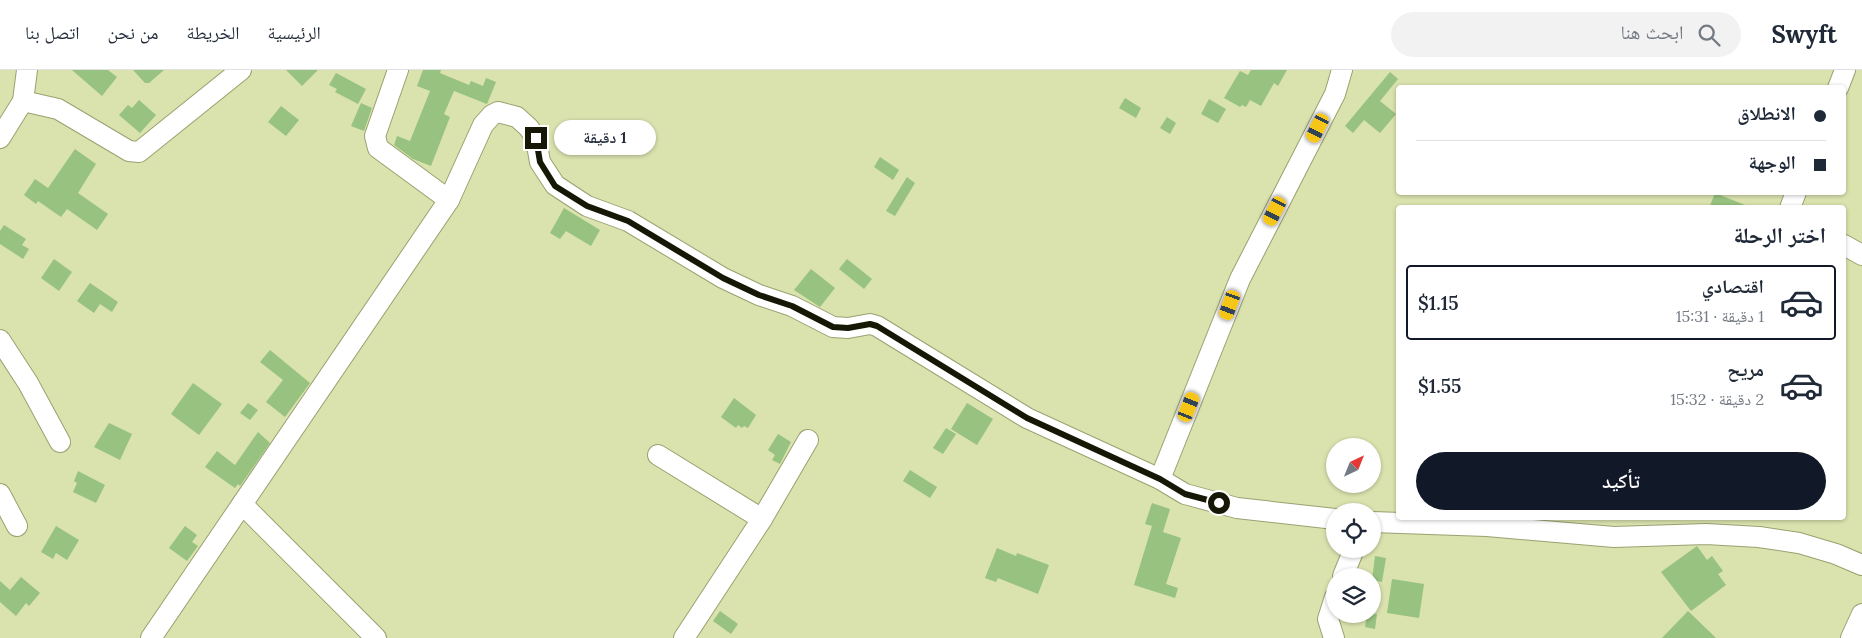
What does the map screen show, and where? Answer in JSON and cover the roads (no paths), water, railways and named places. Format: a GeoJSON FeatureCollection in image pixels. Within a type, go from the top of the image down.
{"type":"FeatureCollection","features":[{"type":"Feature","properties":{"kind":"street"},"geometry":{"type":"LineString","coordinates":[[0,138],[22,101],[27,70]]}},
{"type":"Feature","properties":{"kind":"street"},"geometry":{"type":"LineString","coordinates":[[22,101],[58,109],[128,151],[139,152],[241,70]]}},
{"type":"Feature","properties":{"kind":"street"},"geometry":{"type":"LineString","coordinates":[[398,70],[375,136],[375,143],[384,152],[450,200]]}},
{"type":"Feature","properties":{"kind":"street"},"geometry":{"type":"LineString","coordinates":[[1160,479],[1240,279],[1335,94],[1342,70]]}},
{"type":"Feature","properties":{"kind":"street"},"geometry":{"type":"LineString","coordinates":[[1839,85],[1845,70]]}},
{"type":"Feature","properties":{"kind":"street"},"geometry":{"type":"LineString","coordinates":[[151,638],[450,200],[483,125],[492,115],[498,112],[510,113],[529,128],[536,138],[540,162],[555,186],[587,206],[628,221],[723,278],[759,295],[792,306],[833,327],[848,328],[870,324],[877,326],[1027,418],[1160,479],[1185,494],[1237,508],[1326,518]]}},
{"type":"Feature","properties":{"kind":"street"},"geometry":{"type":"LineString","coordinates":[[1846,246],[1862,255]]}},
{"type":"Feature","properties":{"kind":"street"},"geometry":{"type":"LineString","coordinates":[[0,340],[28,383],[60,442]]}},
{"type":"Feature","properties":{"kind":"street"},"geometry":{"type":"LineString","coordinates":[[684,638],[762,519],[808,440]]}},
{"type":"Feature","properties":{"kind":"street"},"geometry":{"type":"LineString","coordinates":[[658,455],[762,519]]}},
{"type":"Feature","properties":{"kind":"street"},"geometry":{"type":"LineString","coordinates":[[0,494],[17,526]]}},
{"type":"Feature","properties":{"kind":"street"},"geometry":{"type":"LineString","coordinates":[[242,504],[376,638]]}},
{"type":"Feature","properties":{"kind":"street"},"geometry":{"type":"LineString","coordinates":[[1381,522],[1487,526],[1614,537],[1706,534],[1759,537],[1799,543],[1836,554],[1862,565]]}},
{"type":"Feature","properties":{"kind":"street"},"geometry":{"type":"LineString","coordinates":[[1329,623],[1334,638]]}}]}
